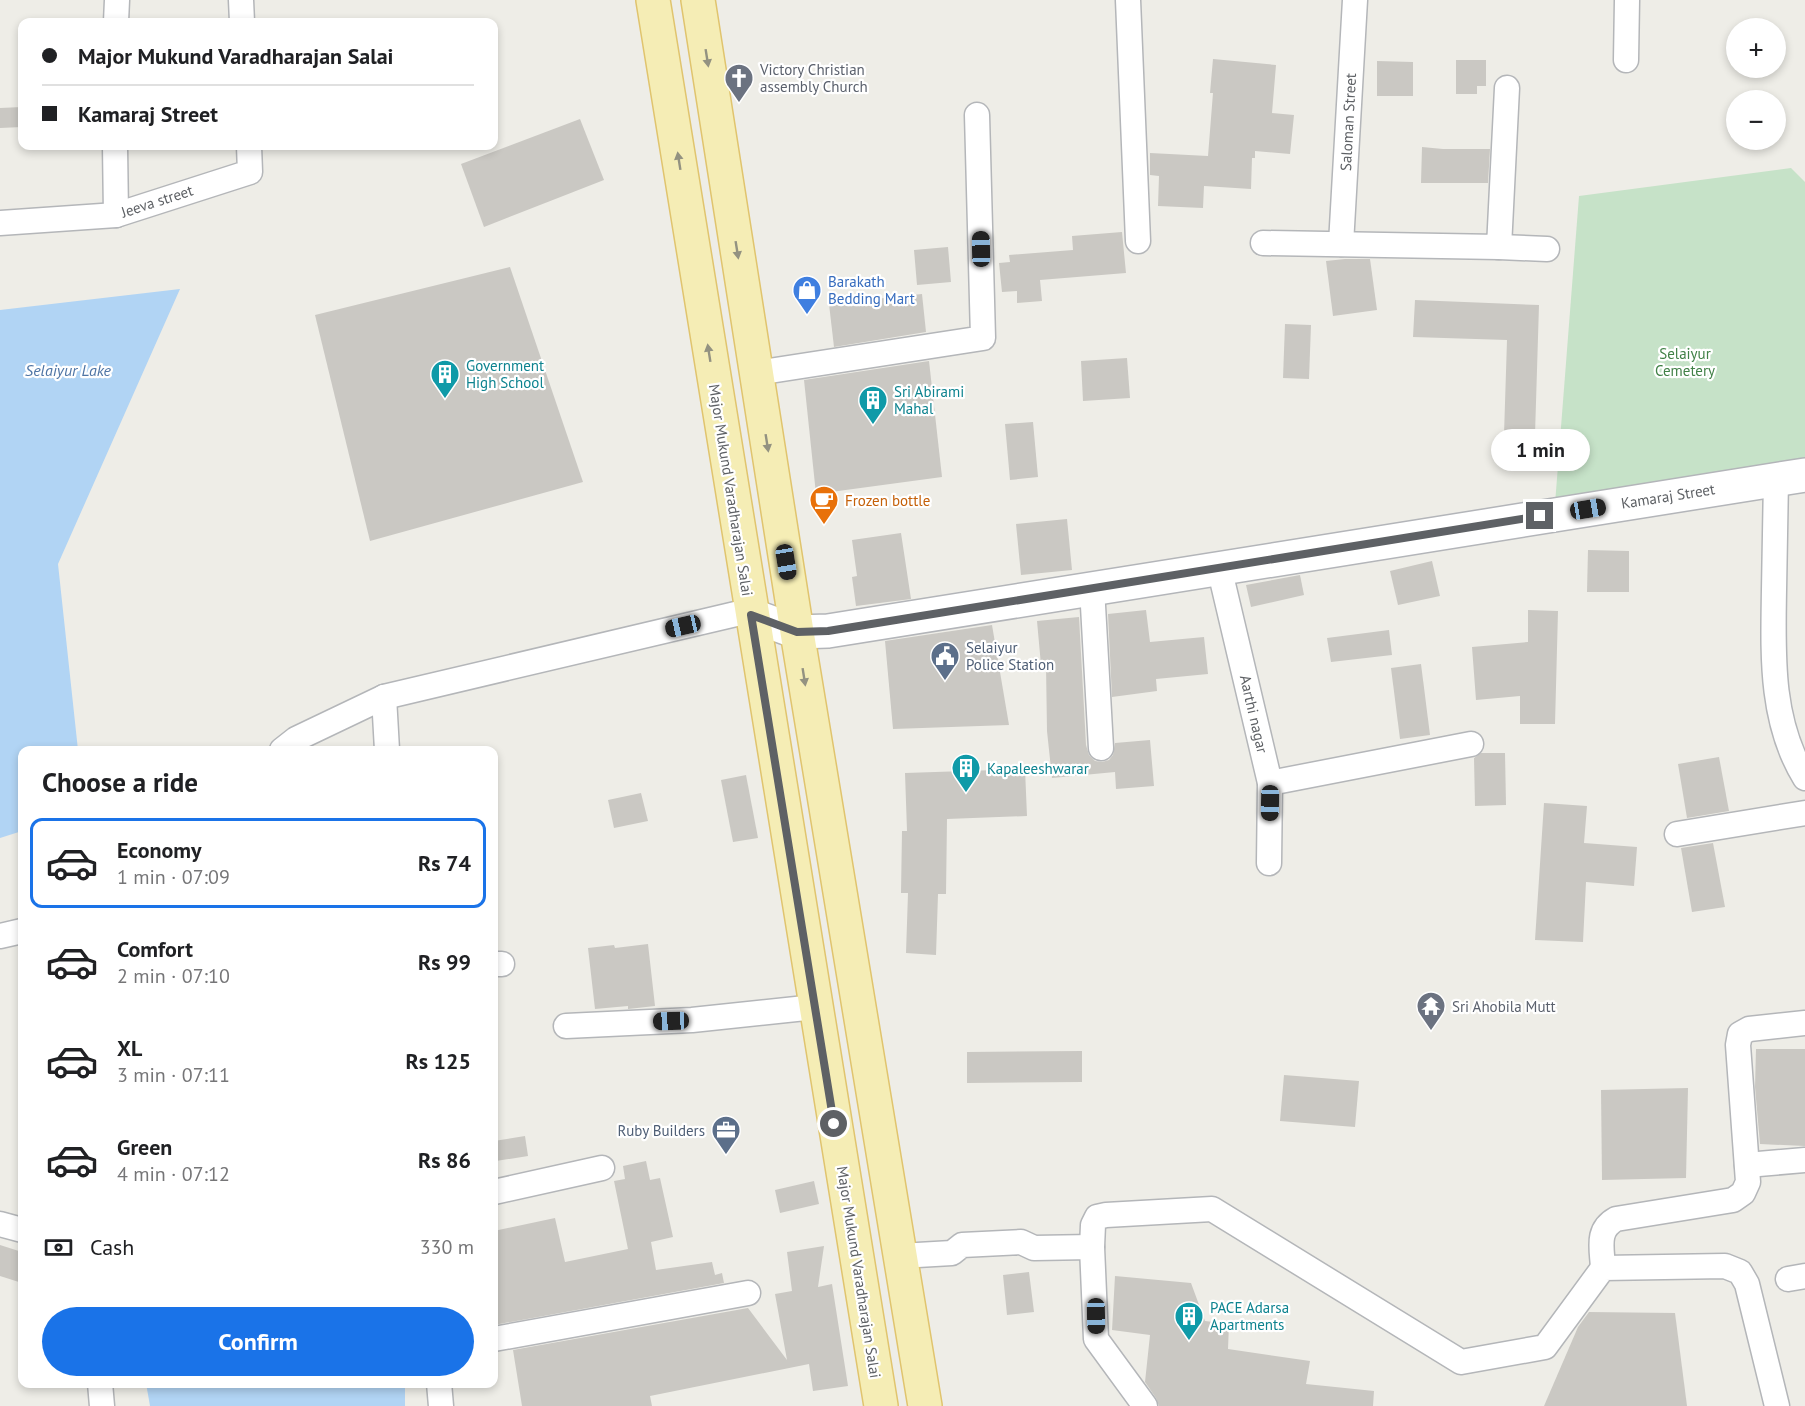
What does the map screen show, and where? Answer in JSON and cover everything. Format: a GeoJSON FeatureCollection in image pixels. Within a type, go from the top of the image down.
{"type":"FeatureCollection","features":[{"type":"Feature","properties":{"kind":"main road","name":"Major Mukund Varadharajan Salai"},"geometry":{"type":"LineString","coordinates":[[653,0],[881,1406]]}},
{"type":"Feature","properties":{"kind":"main road"},"geometry":{"type":"LineString","coordinates":[[698,0],[797,632],[925,1406]]}},
{"type":"Feature","properties":{"kind":"street"},"geometry":{"type":"LineString","coordinates":[[116,18],[117,0]]}},
{"type":"Feature","properties":{"kind":"street"},"geometry":{"type":"LineString","coordinates":[[241,0],[242,18]]}},
{"type":"Feature","properties":{"kind":"street"},"geometry":{"type":"LineString","coordinates":[[1128,0],[1138,241]]}},
{"type":"Feature","properties":{"kind":"street","name":"Saloman Street"},"geometry":{"type":"LineString","coordinates":[[1341,244],[1355,0]]}},
{"type":"Feature","properties":{"kind":"street"},"geometry":{"type":"LineString","coordinates":[[1626,60],[1627,0]]}},
{"type":"Feature","properties":{"kind":"street"},"geometry":{"type":"LineString","coordinates":[[1499,247],[1506,88]]}},
{"type":"Feature","properties":{"kind":"street"},"geometry":{"type":"LineString","coordinates":[[756,373],[983,338],[977,115]]}},
{"type":"Feature","properties":{"kind":"street"},"geometry":{"type":"LineString","coordinates":[[115,150],[116,215]]}},
{"type":"Feature","properties":{"kind":"street","name":"Jeeva street"},"geometry":{"type":"LineString","coordinates":[[0,223],[116,215],[250,172],[249,150]]}},
{"type":"Feature","properties":{"kind":"street"},"geometry":{"type":"LineString","coordinates":[[1263,243],[1547,249]]}},
{"type":"Feature","properties":{"kind":"street"},"geometry":{"type":"LineString","coordinates":[[1790,477],[1773,650],[1775,680],[1785,735],[1794,759],[1805,778]]}},
{"type":"Feature","properties":{"kind":"street","name":"Kamaraj Street"},"geometry":{"type":"LineString","coordinates":[[751,615],[797,632],[828,631],[1790,477]]}},
{"type":"Feature","properties":{"kind":"street","name":"Aarthi nagar"},"geometry":{"type":"LineString","coordinates":[[1219,567],[1270,783],[1269,863]]}},
{"type":"Feature","properties":{"kind":"street"},"geometry":{"type":"LineString","coordinates":[[1092,588],[1101,748]]}},
{"type":"Feature","properties":{"kind":"street"},"geometry":{"type":"LineString","coordinates":[[287,746],[296,739],[384,697],[740,613],[751,615]]}},
{"type":"Feature","properties":{"kind":"street"},"geometry":{"type":"LineString","coordinates":[[384,697],[387,746]]}},
{"type":"Feature","properties":{"kind":"street"},"geometry":{"type":"LineString","coordinates":[[1270,783],[1471,744]]}},
{"type":"Feature","properties":{"kind":"street"},"geometry":{"type":"LineString","coordinates":[[1677,834],[1805,813]]}},
{"type":"Feature","properties":{"kind":"street"},"geometry":{"type":"LineString","coordinates":[[0,936],[18,932]]}},
{"type":"Feature","properties":{"kind":"street"},"geometry":{"type":"LineString","coordinates":[[567,1026],[692,1020],[815,1007]]}},
{"type":"Feature","properties":{"kind":"street"},"geometry":{"type":"LineString","coordinates":[[1145,1406],[1096,1339],[1092,1247],[1093,1225],[1097,1217],[1212,1209],[1461,1362],[1545,1347],[1603,1268],[1602,1234],[1606,1224],[1616,1219],[1733,1200],[1743,1193],[1748,1182],[1738,1045],[1740,1034],[1749,1029],[1805,1023]]}},
{"type":"Feature","properties":{"kind":"street"},"geometry":{"type":"LineString","coordinates":[[1747,1165],[1805,1160]]}},
{"type":"Feature","properties":{"kind":"street"},"geometry":{"type":"LineString","coordinates":[[498,1191],[602,1168]]}},
{"type":"Feature","properties":{"kind":"street"},"geometry":{"type":"LineString","coordinates":[[0,1224],[18,1229]]}},
{"type":"Feature","properties":{"kind":"street"},"geometry":{"type":"LineString","coordinates":[[900,1256],[952,1253],[964,1260],[1024,1257],[1034,1248],[1092,1247]]}},
{"type":"Feature","properties":{"kind":"street"},"geometry":{"type":"LineString","coordinates":[[1603,1268],[1725,1266],[1740,1272],[1747,1284],[1777,1406]]}},
{"type":"Feature","properties":{"kind":"street"},"geometry":{"type":"LineString","coordinates":[[498,1338],[748,1293]]}},
{"type":"Feature","properties":{"kind":"street"},"geometry":{"type":"LineString","coordinates":[[100,1388],[102,1406]]}},
{"type":"Feature","properties":{"kind":"street"},"geometry":{"type":"LineString","coordinates":[[439,1388],[441,1406]]}},
{"type":"Feature","properties":{"kind":"green space","name":"Selaiyur Cemetery"},"geometry":{"type":"Polygon","coordinates":[[[1791,168],[1805,182],[1805,464],[1555,504],[1579,196],[1791,168]]]}},
{"type":"Feature","properties":{"kind":"water","name":"Selaiyur Lake"},"geometry":{"type":"Polygon","coordinates":[[[180,289],[58,564],[78,746],[18,746],[18,832],[0,838],[0,310],[180,289]]]}},
{"type":"Feature","properties":{"kind":"water"},"geometry":{"type":"Polygon","coordinates":[[[147,1388],[405,1388],[405,1406],[150,1406],[147,1388]]]}},
{"type":"Feature","properties":{"kind":"building"},"geometry":{"type":"Polygon","coordinates":[[[1213,59],[1276,65],[1272,113],[1294,115],[1290,154],[1255,151],[1255,158],[1252,158],[1251,189],[1204,186],[1203,208],[1158,206],[1159,176],[1150,175],[1150,153],[1208,156],[1213,59]]]}},
{"type":"Feature","properties":{"kind":"building"},"geometry":{"type":"Polygon","coordinates":[[[1456,60],[1486,60],[1486,86],[1477,86],[1477,94],[1456,94],[1456,60]]]}},
{"type":"Feature","properties":{"kind":"building"},"geometry":{"type":"Polygon","coordinates":[[[1377,61],[1413,62],[1413,96],[1377,96],[1377,61]]]}},
{"type":"Feature","properties":{"kind":"building"},"geometry":{"type":"Polygon","coordinates":[[[18,107],[18,127],[0,128],[0,108],[18,107]]]}},
{"type":"Feature","properties":{"kind":"building"},"geometry":{"type":"Polygon","coordinates":[[[580,119],[604,180],[484,227],[461,164],[580,119]]]}},
{"type":"Feature","properties":{"kind":"building"},"geometry":{"type":"Polygon","coordinates":[[[1422,147],[1490,149],[1488,183],[1421,183],[1422,147]]]}},
{"type":"Feature","properties":{"kind":"building"},"geometry":{"type":"Polygon","coordinates":[[[1122,232],[1126,273],[1040,280],[1042,301],[1017,303],[1017,291],[1002,292],[999,263],[1010,262],[1009,255],[1073,250],[1072,236],[1122,232]]]}},
{"type":"Feature","properties":{"kind":"building"},"geometry":{"type":"Polygon","coordinates":[[[948,247],[951,282],[917,285],[914,250],[948,247]]]}},
{"type":"Feature","properties":{"kind":"building"},"geometry":{"type":"Polygon","coordinates":[[[1370,259],[1377,310],[1333,316],[1326,261],[1370,259]]]}},
{"type":"Feature","properties":{"kind":"building","name":"Government High School"},"geometry":{"type":"Polygon","coordinates":[[[510,267],[583,482],[370,541],[315,315],[510,267]]]}},
{"type":"Feature","properties":{"kind":"building"},"geometry":{"type":"Polygon","coordinates":[[[922,294],[926,332],[834,347],[829,304],[922,294]]]}},
{"type":"Feature","properties":{"kind":"building"},"geometry":{"type":"Polygon","coordinates":[[[1415,300],[1539,305],[1534,467],[1503,466],[1507,340],[1413,337],[1415,300]]]}},
{"type":"Feature","properties":{"kind":"building"},"geometry":{"type":"Polygon","coordinates":[[[1285,324],[1311,325],[1309,379],[1283,378],[1285,324]]]}},
{"type":"Feature","properties":{"kind":"building"},"geometry":{"type":"Polygon","coordinates":[[[1127,358],[1130,398],[1083,401],[1081,361],[1127,358]]]}},
{"type":"Feature","properties":{"kind":"building","name":"Sri Abirami Mahal"},"geometry":{"type":"Polygon","coordinates":[[[929,361],[942,477],[816,494],[804,380],[929,361]]]}},
{"type":"Feature","properties":{"kind":"building"},"geometry":{"type":"Polygon","coordinates":[[[1033,422],[1038,477],[1010,480],[1005,424],[1033,422]]]}},
{"type":"Feature","properties":{"kind":"building"},"geometry":{"type":"Polygon","coordinates":[[[1067,519],[1072,570],[1021,575],[1016,524],[1067,519]]]}},
{"type":"Feature","properties":{"kind":"building"},"geometry":{"type":"Polygon","coordinates":[[[901,533],[911,599],[856,606],[852,577],[857,576],[852,540],[901,533]]]}},
{"type":"Feature","properties":{"kind":"building"},"geometry":{"type":"Polygon","coordinates":[[[1588,550],[1629,551],[1629,592],[1587,592],[1588,550]]]}},
{"type":"Feature","properties":{"kind":"building"},"geometry":{"type":"Polygon","coordinates":[[[1432,561],[1440,596],[1398,605],[1390,571],[1432,561]]]}},
{"type":"Feature","properties":{"kind":"building"},"geometry":{"type":"Polygon","coordinates":[[[1300,575],[1304,595],[1251,607],[1246,585],[1300,575]]]}},
{"type":"Feature","properties":{"kind":"building"},"geometry":{"type":"Polygon","coordinates":[[[1146,610],[1150,642],[1204,637],[1208,674],[1156,679],[1157,691],[1112,697],[1108,614],[1146,610]]]}},
{"type":"Feature","properties":{"kind":"building"},"geometry":{"type":"Polygon","coordinates":[[[1528,610],[1558,611],[1555,724],[1520,724],[1520,696],[1476,700],[1472,647],[1528,642],[1528,610]]]}},
{"type":"Feature","properties":{"kind":"building"},"geometry":{"type":"Polygon","coordinates":[[[1079,617],[1086,745],[1089,755],[1095,761],[1102,762],[1109,760],[1113,755],[1115,743],[1150,740],[1154,786],[1116,789],[1115,772],[1052,778],[1047,731],[1046,665],[1041,665],[1037,621],[1079,617]]]}},
{"type":"Feature","properties":{"kind":"building","name":"Selaiyur Police Station"},"geometry":{"type":"Polygon","coordinates":[[[992,625],[1009,725],[893,729],[885,641],[992,625]]]}},
{"type":"Feature","properties":{"kind":"building"},"geometry":{"type":"Polygon","coordinates":[[[1389,630],[1392,655],[1331,662],[1327,638],[1389,630]]]}},
{"type":"Feature","properties":{"kind":"building"},"geometry":{"type":"Polygon","coordinates":[[[1421,664],[1430,735],[1400,739],[1391,668],[1421,664]]]}},
{"type":"Feature","properties":{"kind":"building"},"geometry":{"type":"Polygon","coordinates":[[[1481,753],[1505,753],[1506,805],[1475,806],[1474,758],[1481,753]]]}},
{"type":"Feature","properties":{"kind":"building"},"geometry":{"type":"Polygon","coordinates":[[[1719,757],[1729,811],[1687,818],[1678,764],[1719,757]]]}},
{"type":"Feature","properties":{"kind":"building"},"geometry":{"type":"Polygon","coordinates":[[[1025,769],[1027,816],[947,819],[946,894],[938,894],[936,955],[906,953],[908,893],[901,893],[902,831],[907,831],[905,773],[1025,769]]]}},
{"type":"Feature","properties":{"kind":"building"},"geometry":{"type":"Polygon","coordinates":[[[746,775],[758,838],[733,842],[721,780],[746,775]]]}},
{"type":"Feature","properties":{"kind":"building"},"geometry":{"type":"Polygon","coordinates":[[[641,793],[648,821],[614,828],[608,800],[641,793]]]}},
{"type":"Feature","properties":{"kind":"building"},"geometry":{"type":"Polygon","coordinates":[[[1544,803],[1587,806],[1584,843],[1637,847],[1634,886],[1586,882],[1583,942],[1535,940],[1544,803]]]}},
{"type":"Feature","properties":{"kind":"building"},"geometry":{"type":"Polygon","coordinates":[[[1713,843],[1725,907],[1692,912],[1681,848],[1713,843]]]}},
{"type":"Feature","properties":{"kind":"building"},"geometry":{"type":"Polygon","coordinates":[[[648,944],[655,1006],[595,1009],[588,948],[648,944]]]}},
{"type":"Feature","properties":{"kind":"building"},"geometry":{"type":"Polygon","coordinates":[[[1756,1049],[1805,1049],[1805,1146],[1760,1144],[1755,1087],[1756,1049]]]}},
{"type":"Feature","properties":{"kind":"building"},"geometry":{"type":"Polygon","coordinates":[[[1082,1051],[1082,1082],[967,1083],[967,1052],[1082,1051]]]}},
{"type":"Feature","properties":{"kind":"building"},"geometry":{"type":"Polygon","coordinates":[[[1284,1075],[1359,1081],[1355,1127],[1280,1121],[1284,1075]]]}},
{"type":"Feature","properties":{"kind":"building"},"geometry":{"type":"Polygon","coordinates":[[[1688,1088],[1686,1178],[1602,1180],[1601,1090],[1688,1088]]]}},
{"type":"Feature","properties":{"kind":"building"},"geometry":{"type":"Polygon","coordinates":[[[525,1136],[528,1156],[498,1161],[498,1140],[525,1136]]]}},
{"type":"Feature","properties":{"kind":"building"},"geometry":{"type":"Polygon","coordinates":[[[646,1161],[650,1180],[660,1178],[673,1237],[651,1242],[656,1270],[712,1262],[715,1275],[722,1273],[724,1283],[498,1324],[498,1230],[555,1218],[565,1262],[628,1249],[614,1181],[625,1179],[623,1166],[646,1161]]]}},
{"type":"Feature","properties":{"kind":"building"},"geometry":{"type":"Polygon","coordinates":[[[814,1181],[819,1204],[780,1213],[775,1190],[814,1181]]]}},
{"type":"Feature","properties":{"kind":"building"},"geometry":{"type":"Polygon","coordinates":[[[0,1245],[18,1251],[18,1282],[0,1276],[0,1245]]]}},
{"type":"Feature","properties":{"kind":"building"},"geometry":{"type":"Polygon","coordinates":[[[824,1246],[818,1287],[832,1284],[848,1386],[813,1391],[809,1364],[650,1396],[652,1406],[522,1406],[513,1350],[748,1308],[787,1360],[775,1294],[792,1291],[787,1252],[824,1246]]]}},
{"type":"Feature","properties":{"kind":"building"},"geometry":{"type":"Polygon","coordinates":[[[1029,1272],[1034,1312],[1007,1315],[1003,1275],[1029,1272]]]}},
{"type":"Feature","properties":{"kind":"building","name":"PACE Adarsa Apartments"},"geometry":{"type":"Polygon","coordinates":[[[1115,1276],[1191,1283],[1205,1321],[1229,1324],[1228,1349],[1310,1361],[1306,1384],[1374,1391],[1373,1406],[1159,1406],[1145,1382],[1150,1335],[1112,1330],[1115,1276]]]}},
{"type":"Feature","properties":{"kind":"building"},"geometry":{"type":"Polygon","coordinates":[[[1589,1312],[1675,1313],[1687,1406],[1544,1406],[1578,1327],[1589,1312]]]}},
{"type":"Feature","properties":{"kind":"place","name":"Victory Christian assembly Church"},"geometry":{"type":"Point","coordinates":[739,104]}},
{"type":"Feature","properties":{"kind":"place","name":"Barakath Bedding Mart"},"geometry":{"type":"Point","coordinates":[807,316]}},
{"type":"Feature","properties":{"kind":"place","name":"Government High School"},"geometry":{"type":"Point","coordinates":[445,400]}},
{"type":"Feature","properties":{"kind":"place","name":"Sri Abirami Mahal"},"geometry":{"type":"Point","coordinates":[873,426]}},
{"type":"Feature","properties":{"kind":"place","name":"Frozen bottle"},"geometry":{"type":"Point","coordinates":[824,526]}},
{"type":"Feature","properties":{"kind":"place","name":"Selaiyur Police Station"},"geometry":{"type":"Point","coordinates":[945,682]}},
{"type":"Feature","properties":{"kind":"place","name":"Kapaleeshwarar"},"geometry":{"type":"Point","coordinates":[966,794]}},
{"type":"Feature","properties":{"kind":"place","name":"Sri Ahobila Mutt"},"geometry":{"type":"Point","coordinates":[1431,1032]}},
{"type":"Feature","properties":{"kind":"place","name":"Ruby Builders"},"geometry":{"type":"Point","coordinates":[726,1156]}},
{"type":"Feature","properties":{"kind":"place","name":"PACE Adarsa Apartments"},"geometry":{"type":"Point","coordinates":[1189,1342]}},
{"type":"Feature","properties":{"kind":"route"},"geometry":{"type":"LineString","coordinates":[[834,1124],[751,615],[797,632],[828,631],[1540,516]]}}]}
